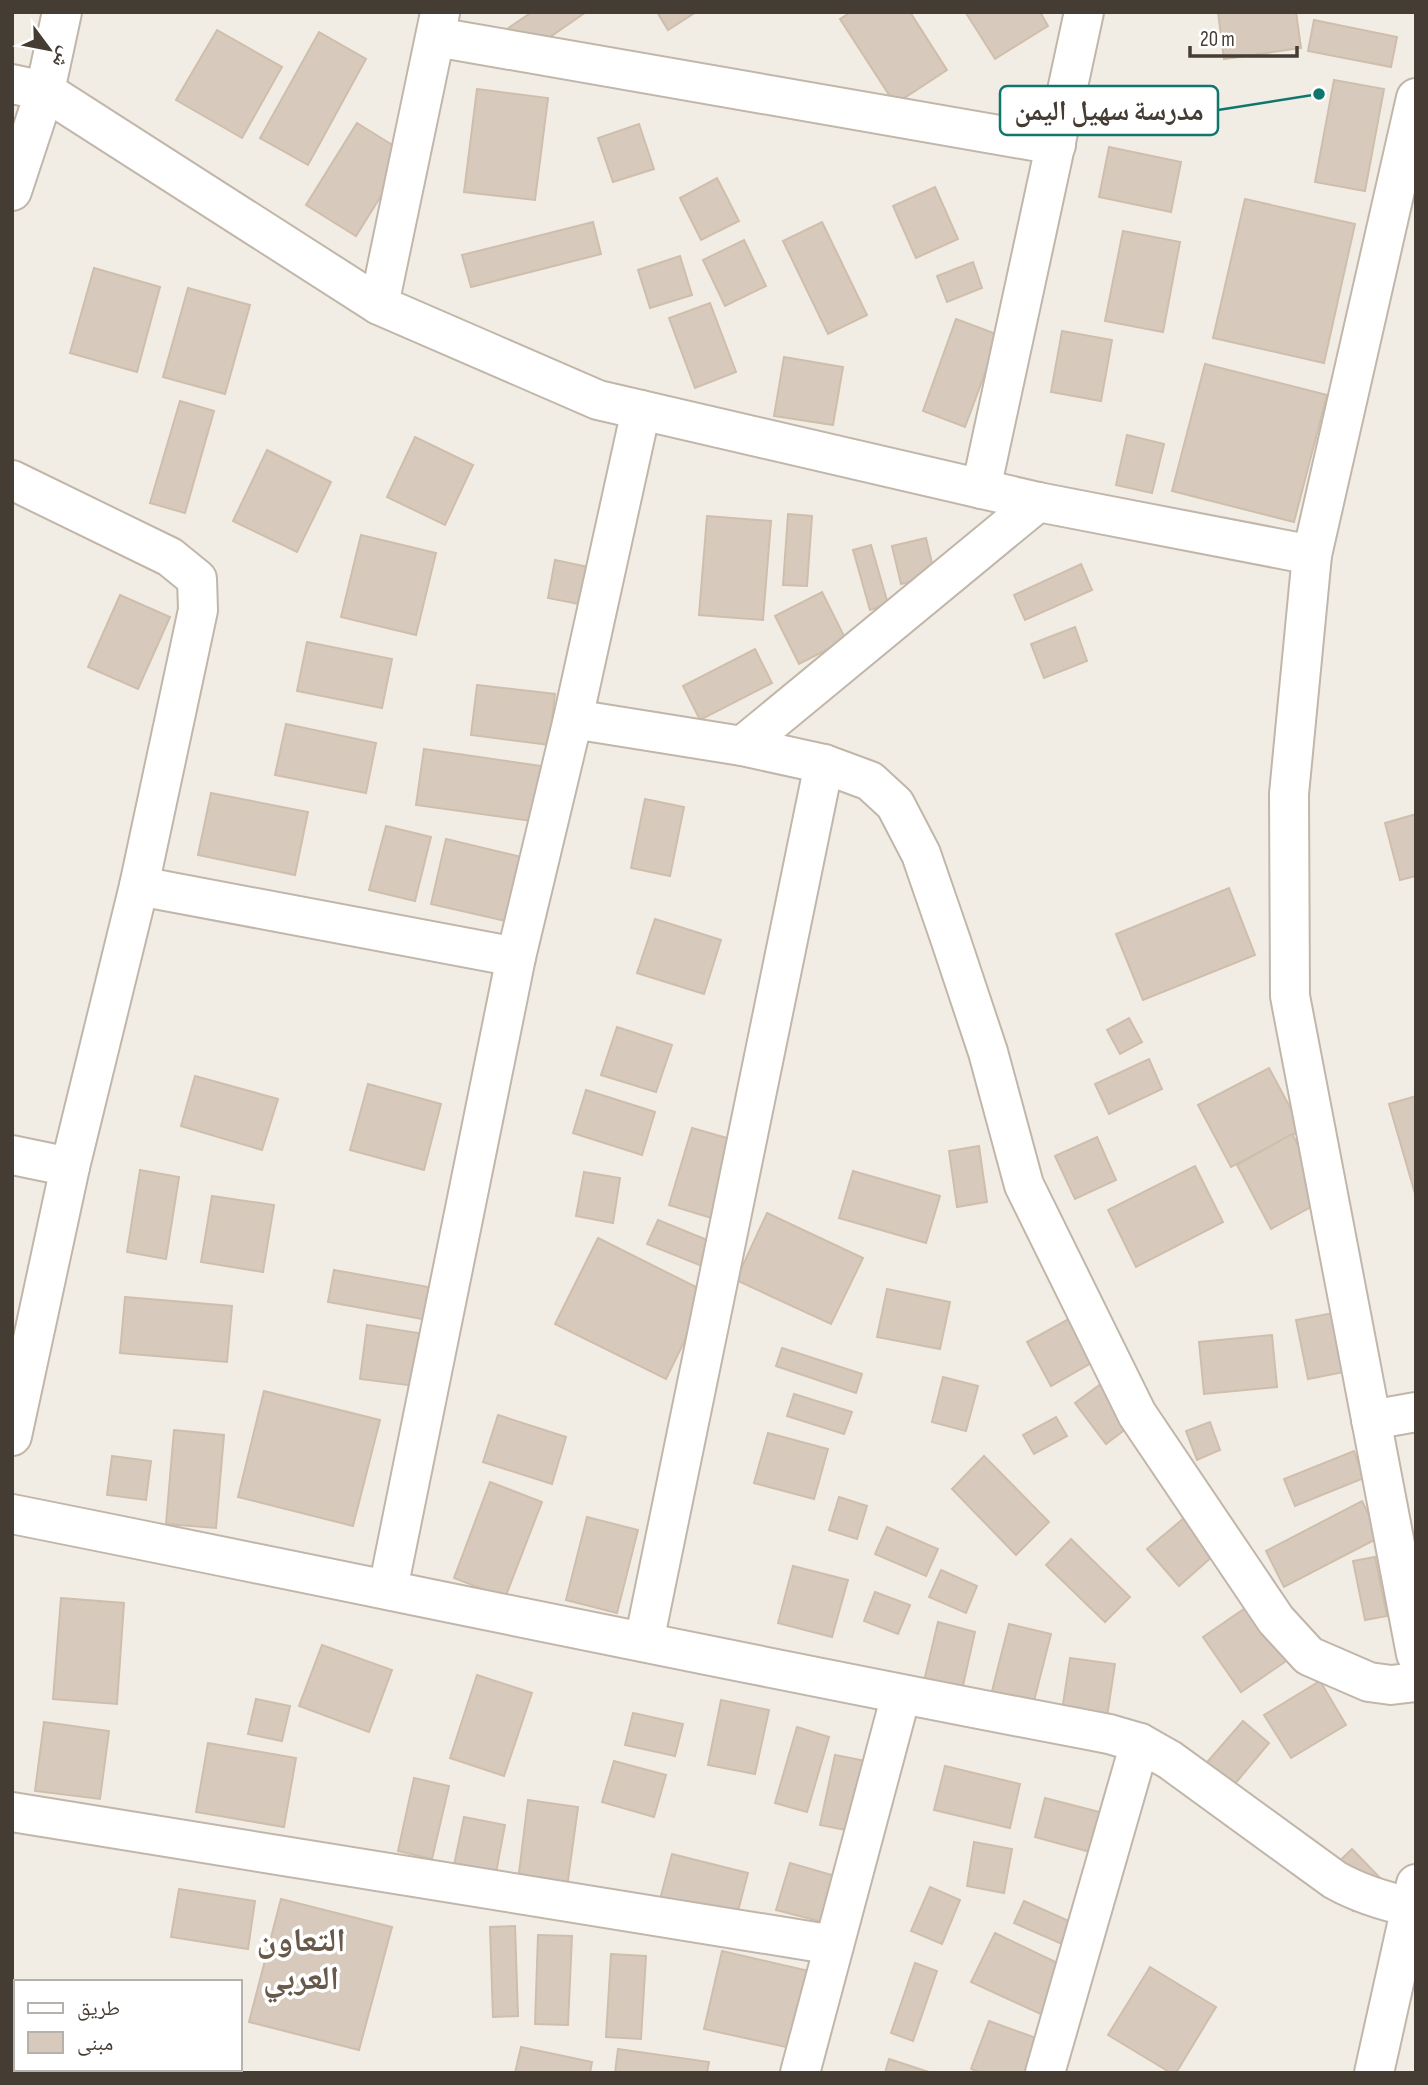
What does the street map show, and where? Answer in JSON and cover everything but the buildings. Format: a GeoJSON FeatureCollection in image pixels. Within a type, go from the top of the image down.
{"type":"FeatureCollection","features":[{"type":"Feature","properties":{"kind":"street"},"geometry":{"type":"LineString","coordinates":[[12,191],[29,87],[62,12]]}},
{"type":"Feature","properties":{"kind":"street"},"geometry":{"type":"LineString","coordinates":[[981,489],[1084,12]]}},
{"type":"Feature","properties":{"kind":"street"},"geometry":{"type":"LineString","coordinates":[[379,305],[438,25],[1056,145]]}},
{"type":"Feature","properties":{"kind":"street"},"geometry":{"type":"LineString","coordinates":[[29,87],[379,305],[598,400],[1038,502],[1312,555]]}},
{"type":"Feature","properties":{"kind":"street"},"geometry":{"type":"LineString","coordinates":[[1416,97],[1312,555],[1289,794],[1290,996],[1416,1654]]}},
{"type":"Feature","properties":{"kind":"street"},"geometry":{"type":"LineString","coordinates":[[388,1588],[516,957],[573,719],[641,410]]}},
{"type":"Feature","properties":{"kind":"street"},"geometry":{"type":"LineString","coordinates":[[12,480],[170,557],[197,579],[198,610],[139,886],[70,1167],[12,1437]]}},
{"type":"Feature","properties":{"kind":"street"},"geometry":{"type":"LineString","coordinates":[[742,746],[1038,502]]}},
{"type":"Feature","properties":{"kind":"street"},"geometry":{"type":"LineString","coordinates":[[573,719],[742,746],[824,764],[870,781],[895,804],[921,854],[988,1052],[1024,1185],[1137,1414],[1276,1620],[1309,1656],[1369,1682],[1391,1685],[1416,1682]]}},
{"type":"Feature","properties":{"kind":"street"},"geometry":{"type":"LineString","coordinates":[[644,1642],[824,764]]}},
{"type":"Feature","properties":{"kind":"street"},"geometry":{"type":"LineString","coordinates":[[139,886],[516,957]]}},
{"type":"Feature","properties":{"kind":"street"},"geometry":{"type":"LineString","coordinates":[[12,1155],[70,1167]]}},
{"type":"Feature","properties":{"kind":"street"},"geometry":{"type":"LineString","coordinates":[[1371,1420],[1416,1412]]}},
{"type":"Feature","properties":{"kind":"street"},"geometry":{"type":"LineString","coordinates":[[12,1514],[388,1588],[901,1695],[1110,1734],[1140,1743],[1171,1760],[1335,1880],[1373,1899],[1413,1896],[1374,2073]]}},
{"type":"Feature","properties":{"kind":"street"},"geometry":{"type":"LineString","coordinates":[[800,2073],[901,1695]]}},
{"type":"Feature","properties":{"kind":"street"},"geometry":{"type":"LineString","coordinates":[[1045,2073],[1140,1743]]}},
{"type":"Feature","properties":{"kind":"street"},"geometry":{"type":"LineString","coordinates":[[12,1812],[834,1945]]}},
{"type":"Feature","properties":{"kind":"place","name":"مدرسة سهيل اليمن"},"geometry":{"type":"Point","coordinates":[1319,94]}},
{"type":"Feature","properties":{"kind":"district","name":"التعاون العربي"},"geometry":{"type":"Point","coordinates":[301,1958]}}]}
